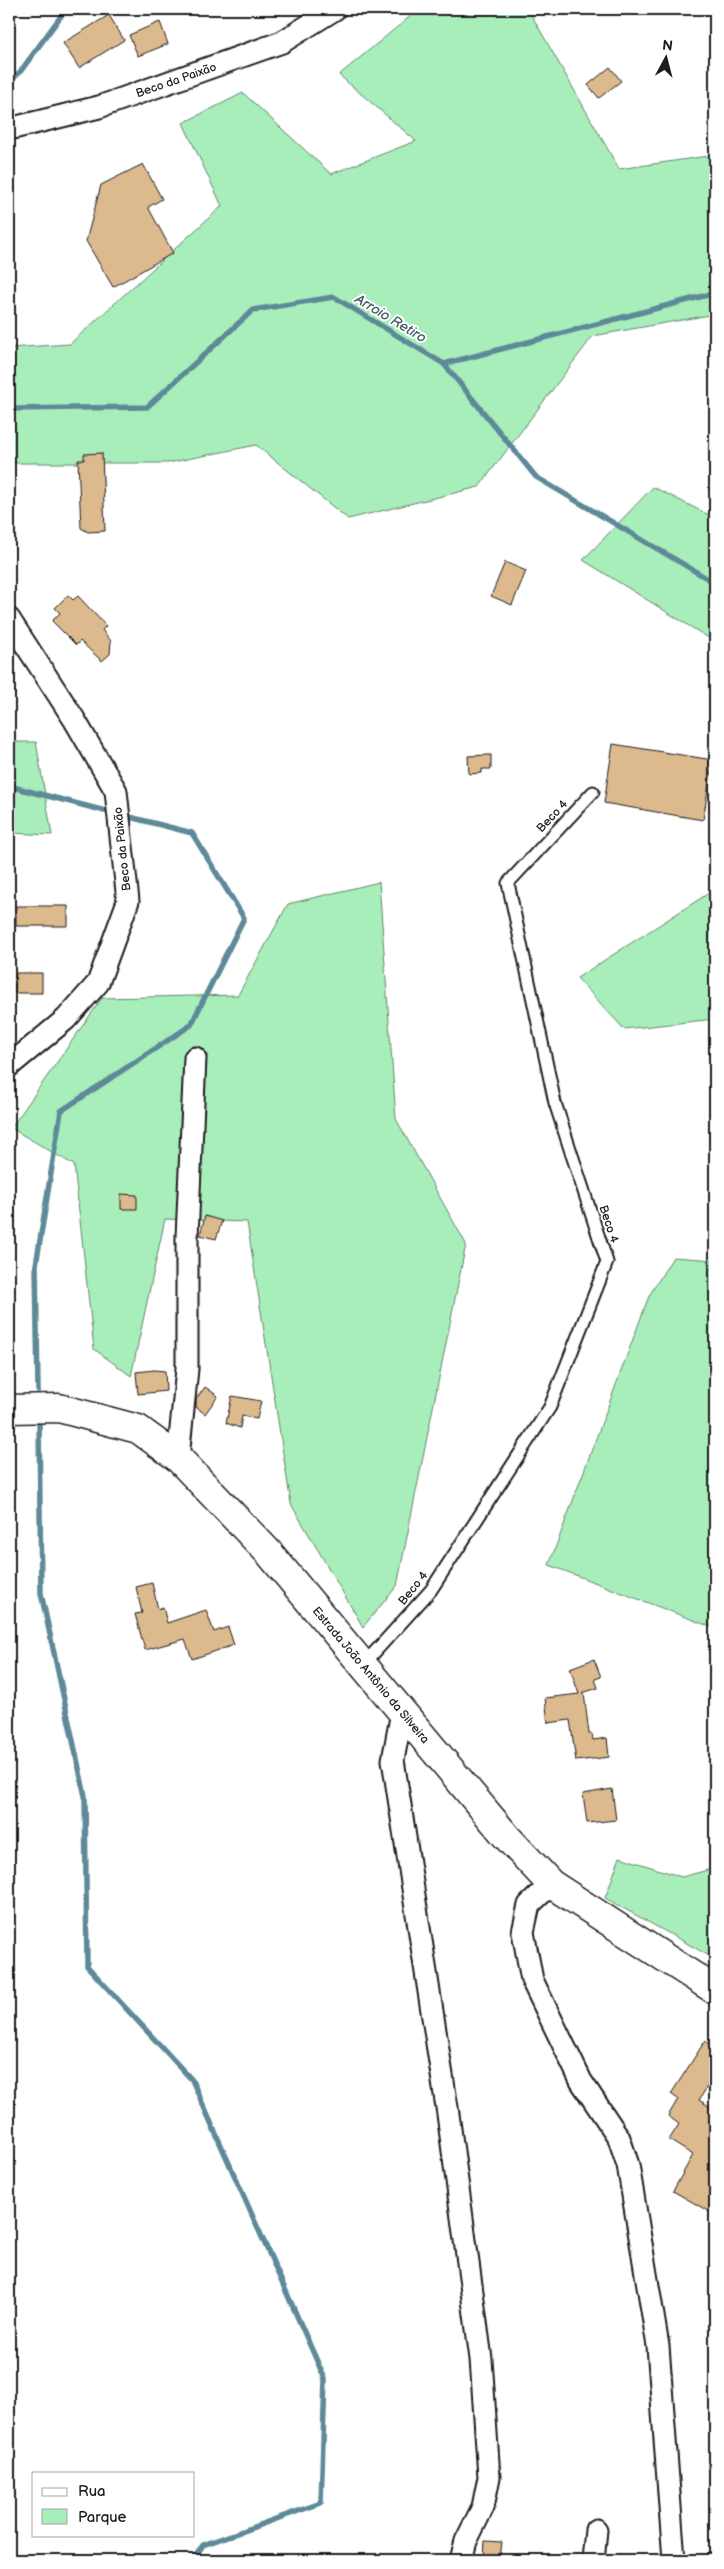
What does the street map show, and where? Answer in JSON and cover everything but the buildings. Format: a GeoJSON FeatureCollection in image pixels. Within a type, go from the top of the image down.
{"type":"FeatureCollection","features":[{"type":"Feature","properties":{"kind":"main road","name":"Estrada João Antônio da Silveira"},"geometry":{"type":"LineString","coordinates":[[9,1409],[59,1408],[138,1429],[178,1458],[270,1554],[506,1836],[551,1884],[715,1990]]}},
{"type":"Feature","properties":{"kind":"street","name":"Beco da Paixão"},"geometry":{"type":"LineString","coordinates":[[9,129],[100,106],[282,42],[335,9]]}},
{"type":"Feature","properties":{"kind":"street","name":"Beco da Paixão"},"geometry":{"type":"LineString","coordinates":[[9,619],[74,718],[116,791],[128,901],[98,983],[66,1019],[9,1066]]}},
{"type":"Feature","properties":{"kind":"street"},"geometry":{"type":"LineString","coordinates":[[178,1458],[187,1369],[187,1237],[195,1058]]}},
{"type":"Feature","properties":{"kind":"street"},"geometry":{"type":"LineString","coordinates":[[402,1712],[394,1760],[448,2114],[481,2359],[489,2456],[489,2478],[483,2507],[466,2541],[461,2560]]}},
{"type":"Feature","properties":{"kind":"street"},"geometry":{"type":"LineString","coordinates":[[551,1884],[529,1905],[523,1932],[532,1980],[581,2081],[619,2138],[628,2165],[658,2346],[674,2560]]}},
{"type":"Feature","properties":{"kind":"street"},"geometry":{"type":"LineString","coordinates":[[593,2560],[596,2530]]}},
{"type":"Feature","properties":{"kind":"lane","name":"Beco 4"},"geometry":{"type":"LineString","coordinates":[[363,1665],[431,1590],[550,1407],[608,1262],[555,1103],[508,883],[593,792]]}},
{"type":"Feature","properties":{"kind":"green space"},"geometry":{"type":"Polygon","coordinates":[[[419,9],[528,9],[619,169],[715,155],[715,314],[593,336],[479,487],[348,519],[256,445],[168,463],[9,463],[9,348],[70,344],[222,206],[183,123],[243,93],[331,174],[416,141],[339,75],[419,9]]]}},
{"type":"Feature","properties":{"kind":"green space"},"geometry":{"type":"Polygon","coordinates":[[[653,487],[715,518],[715,642],[583,560],[653,487]]]}},
{"type":"Feature","properties":{"kind":"green space"},"geometry":{"type":"Polygon","coordinates":[[[9,742],[36,742],[52,835],[9,833],[9,742]]]}},
{"type":"Feature","properties":{"kind":"green space"},"geometry":{"type":"Polygon","coordinates":[[[379,882],[396,1119],[466,1244],[397,1586],[363,1627],[291,1504],[247,1222],[165,1219],[131,1376],[94,1349],[74,1165],[11,1128],[102,998],[238,995],[288,904],[379,882]]]}},
{"type":"Feature","properties":{"kind":"green space"},"geometry":{"type":"Polygon","coordinates":[[[715,889],[715,1019],[624,1029],[577,978],[715,889]]]}},
{"type":"Feature","properties":{"kind":"green space"},"geometry":{"type":"Polygon","coordinates":[[[673,1257],[715,1260],[715,1639],[714,1628],[549,1565],[649,1296],[673,1257]]]}},
{"type":"Feature","properties":{"kind":"green space"},"geometry":{"type":"Polygon","coordinates":[[[620,1857],[682,1877],[715,1868],[715,1959],[605,1898],[620,1857]]]}},
{"type":"Feature","properties":{"kind":"waterway"},"geometry":{"type":"LineString","coordinates":[[9,82],[20,72],[66,9]]}},
{"type":"Feature","properties":{"kind":"waterway"},"geometry":{"type":"LineString","coordinates":[[444,364],[715,293]]}},
{"type":"Feature","properties":{"kind":"waterway","name":"Arroio Retiro"},"geometry":{"type":"LineString","coordinates":[[9,409],[147,407],[253,310],[334,297],[444,364],[536,477],[715,583]]}},
{"type":"Feature","properties":{"kind":"waterway"},"geometry":{"type":"LineString","coordinates":[[9,786],[113,813]]}},
{"type":"Feature","properties":{"kind":"waterway"},"geometry":{"type":"LineString","coordinates":[[38,1390],[36,1265],[61,1111],[191,1025],[244,918],[192,833],[122,815]]}},
{"type":"Feature","properties":{"kind":"waterway"},"geometry":{"type":"LineString","coordinates":[[39,1422],[41,1593],[85,1796],[87,1966],[192,2080],[325,2379],[321,2503],[203,2545],[193,2560]]}}]}
